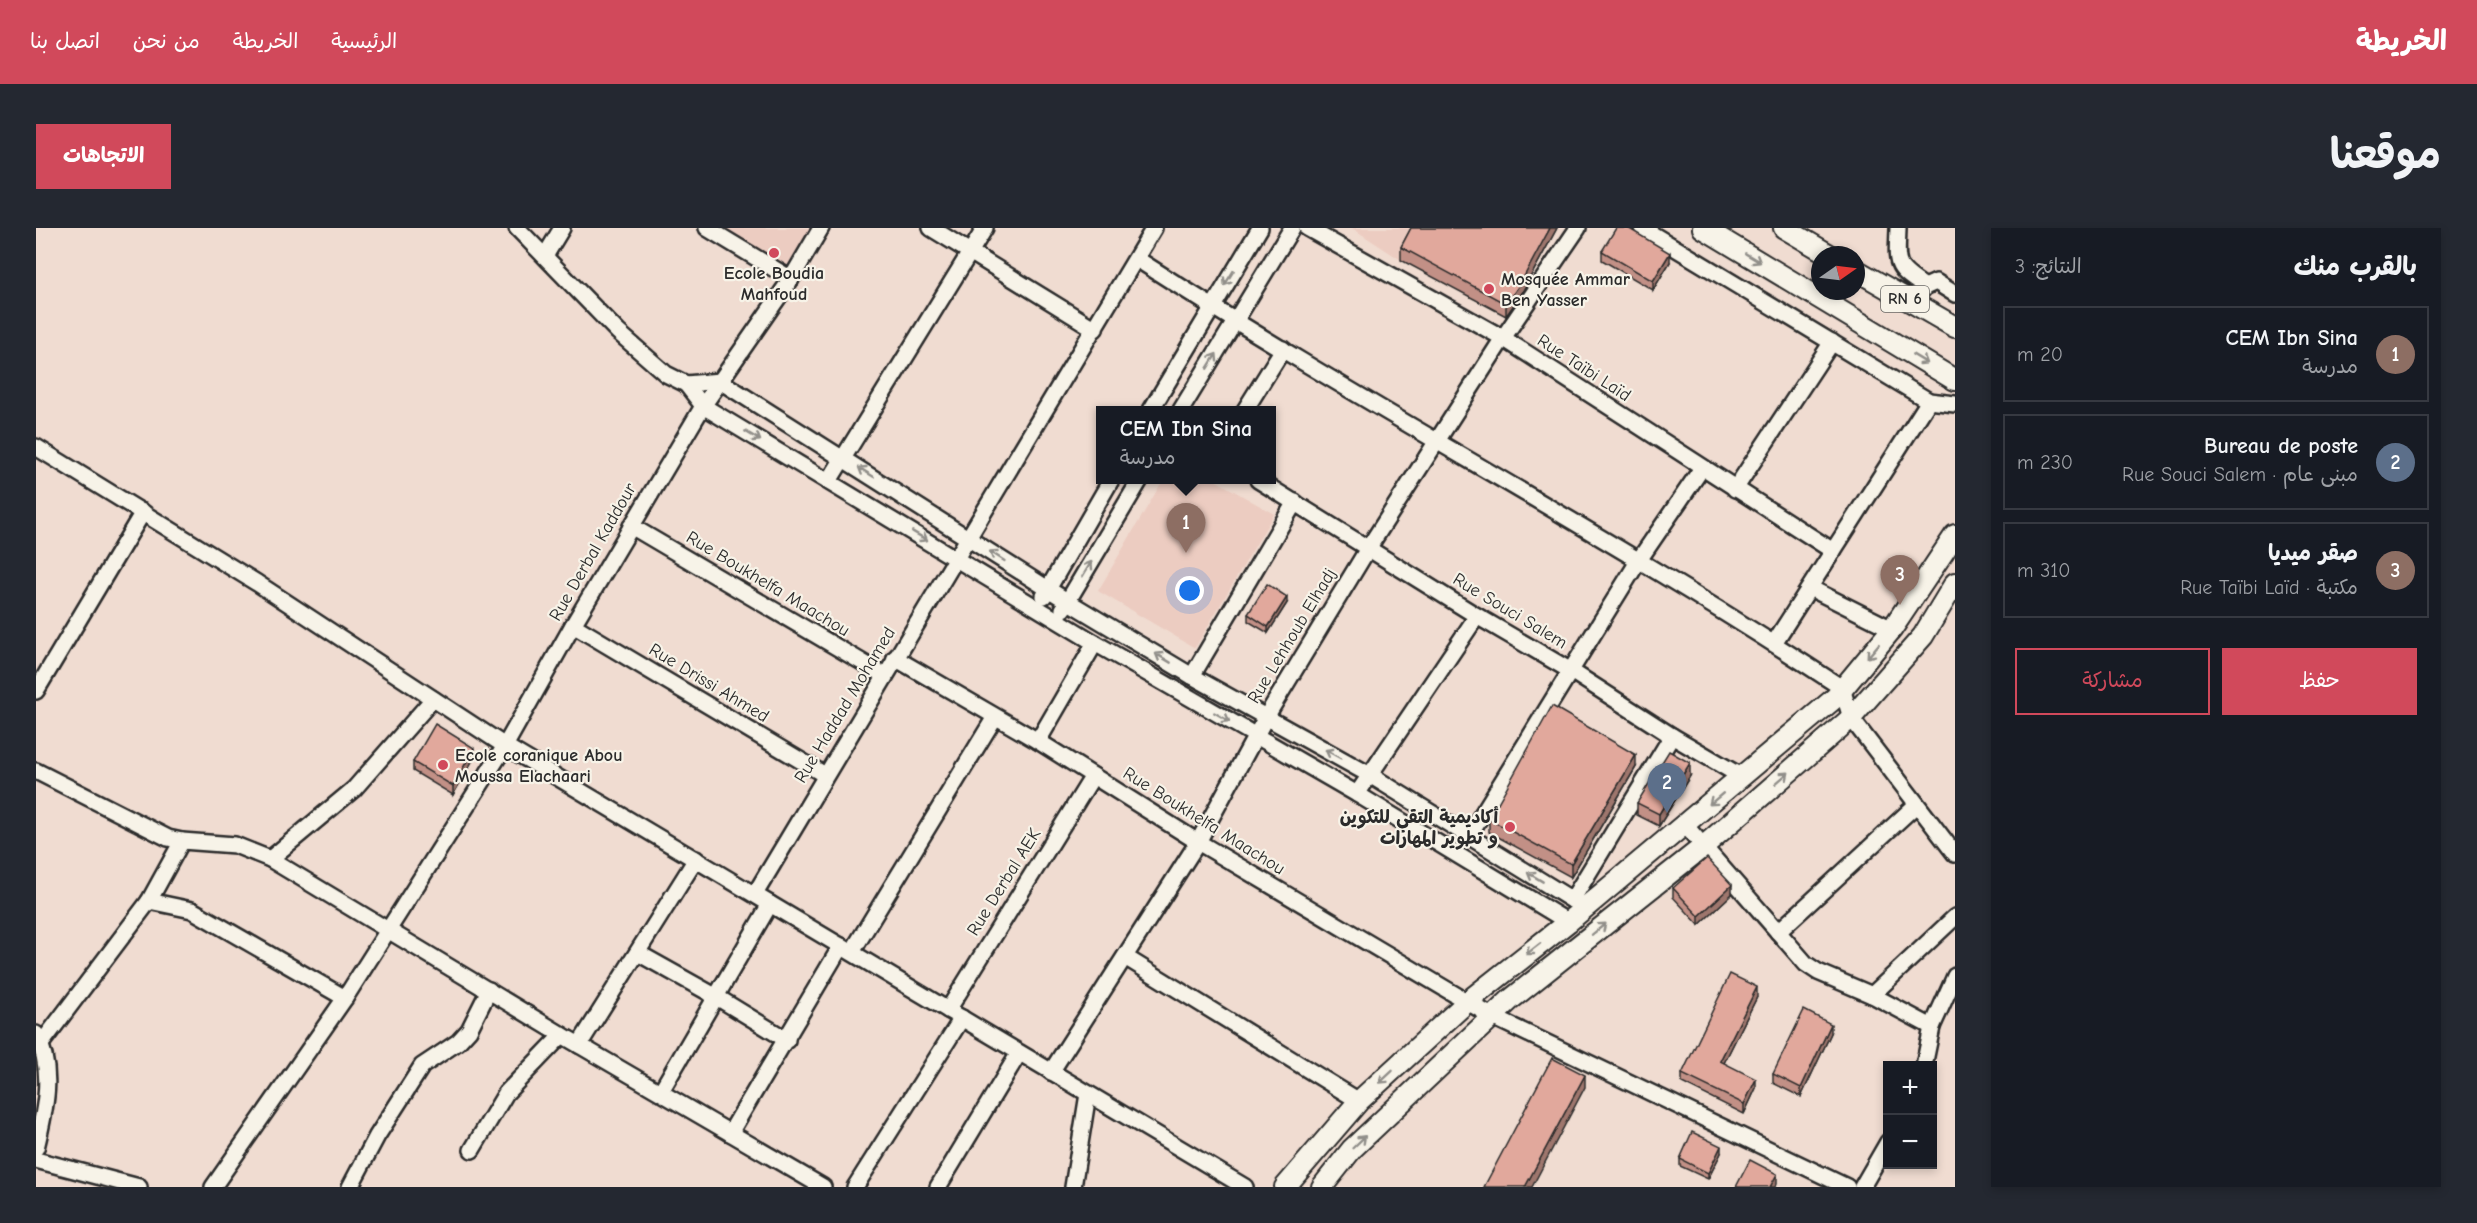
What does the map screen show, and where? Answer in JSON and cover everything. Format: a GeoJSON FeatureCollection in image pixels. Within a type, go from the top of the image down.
{"type":"FeatureCollection","features":[{"type":"Feature","properties":{"kind":"main road","name":"RN 6"},"geometry":{"type":"LineString","coordinates":[[1703,228],[1955,380]]}},
{"type":"Feature","properties":{"kind":"main road"},"geometry":{"type":"LineString","coordinates":[[1784,228],[1815,246]]}},
{"type":"Feature","properties":{"kind":"main road","name":"RN 6"},"geometry":{"type":"LineString","coordinates":[[1865,275],[1955,327]]}},
{"type":"Feature","properties":{"kind":"main road"},"geometry":{"type":"LineString","coordinates":[[1285,1187],[1359,1101],[1467,1002],[1568,922],[1579,904],[1685,825],[1835,698],[1892,629],[1955,535]]}},
{"type":"Feature","properties":{"kind":"main road"},"geometry":{"type":"LineString","coordinates":[[1322,1187],[1352,1149],[1510,1000],[1704,846],[1851,718],[1923,636],[1955,583]]}},
{"type":"Feature","properties":{"kind":"street"},"geometry":{"type":"LineString","coordinates":[[517,228],[618,332],[666,374],[686,384],[703,406],[1095,643],[1357,794],[1568,922]]}},
{"type":"Feature","properties":{"kind":"street"},"geometry":{"type":"LineString","coordinates":[[545,256],[562,228]]}},
{"type":"Feature","properties":{"kind":"street"},"geometry":{"type":"LineString","coordinates":[[707,228],[791,279]]}},
{"type":"Feature","properties":{"kind":"street","name":"Rue Derbal Kaddour"},"geometry":{"type":"LineString","coordinates":[[213,1187],[345,998],[389,929],[505,746],[573,625],[703,406],[791,279],[821,228]]}},
{"type":"Feature","properties":{"kind":"street"},"geometry":{"type":"LineString","coordinates":[[931,228],[1095,329]]}},
{"type":"Feature","properties":{"kind":"street"},"geometry":{"type":"LineString","coordinates":[[829,481],[985,228]]}},
{"type":"Feature","properties":{"kind":"street","name":"Rue Haddad Mohamed"},"geometry":{"type":"LineString","coordinates":[[755,894],[1154,228]]}},
{"type":"Feature","properties":{"kind":"street"},"geometry":{"type":"LineString","coordinates":[[1154,406],[1260,228]]}},
{"type":"Feature","properties":{"kind":"street"},"geometry":{"type":"LineString","coordinates":[[1184,406],[1292,228]]}},
{"type":"Feature","properties":{"kind":"street","name":"Rue Taïbi Laïd"},"geometry":{"type":"LineString","coordinates":[[1307,228],[1503,338],[1833,551]]}},
{"type":"Feature","properties":{"kind":"street","name":"Rue Lehhoub Elhadj"},"geometry":{"type":"LineString","coordinates":[[1051,1072],[1198,842],[1266,717],[1369,547],[1503,338],[1578,228]]}},
{"type":"Feature","properties":{"kind":"street"},"geometry":{"type":"LineString","coordinates":[[1642,228],[1929,401],[1955,404]]}},
{"type":"Feature","properties":{"kind":"street"},"geometry":{"type":"LineString","coordinates":[[1898,228],[1897,263],[1902,272],[1925,287]]}},
{"type":"Feature","properties":{"kind":"street"},"geometry":{"type":"LineString","coordinates":[[1137,259],[1211,307],[1639,560],[1842,688],[1851,718],[1955,854]]}},
{"type":"Feature","properties":{"kind":"street"},"geometry":{"type":"LineString","coordinates":[[1911,303],[1925,287],[1936,282],[1955,294]]}},
{"type":"Feature","properties":{"kind":"street"},"geometry":{"type":"LineString","coordinates":[[1735,489],[1832,342]]}},
{"type":"Feature","properties":{"kind":"street"},"geometry":{"type":"LineString","coordinates":[[1248,406],[1283,349]]}},
{"type":"Feature","properties":{"kind":"street"},"geometry":{"type":"LineString","coordinates":[[686,384],[720,381],[1067,601],[1192,676],[1370,775],[1579,904],[1672,736]]}},
{"type":"Feature","properties":{"kind":"street"},"geometry":{"type":"LineString","coordinates":[[1774,643],[1929,401]]}},
{"type":"Feature","properties":{"kind":"street"},"geometry":{"type":"LineString","coordinates":[[36,447],[257,583],[505,746],[1245,1187]]}},
{"type":"Feature","properties":{"kind":"street"},"geometry":{"type":"LineString","coordinates":[[1468,837],[1639,560],[1702,468]]}},
{"type":"Feature","properties":{"kind":"street"},"geometry":{"type":"LineString","coordinates":[[1037,607],[1110,484]]}},
{"type":"Feature","properties":{"kind":"street"},"geometry":{"type":"LineString","coordinates":[[1057,619],[1138,484]]}},
{"type":"Feature","properties":{"kind":"street","name":"Rue Souci Salem"},"geometry":{"type":"LineString","coordinates":[[1265,484],[1742,777]]}},
{"type":"Feature","properties":{"kind":"street"},"geometry":{"type":"LineString","coordinates":[[1192,676],[1295,502]]}},
{"type":"Feature","properties":{"kind":"street"},"geometry":{"type":"LineString","coordinates":[[36,692],[142,512]]}},
{"type":"Feature","properties":{"kind":"street","name":"Rue Boukhelfa Maachou"},"geometry":{"type":"LineString","coordinates":[[631,526],[885,675]]}},
{"type":"Feature","properties":{"kind":"street"},"geometry":{"type":"LineString","coordinates":[[1810,588],[1892,629]]}},
{"type":"Feature","properties":{"kind":"street"},"geometry":{"type":"LineString","coordinates":[[1357,794],[1477,616]]}},
{"type":"Feature","properties":{"kind":"street","name":"Rue Drissi Ahmed"},"geometry":{"type":"LineString","coordinates":[[573,625],[825,775]]}},
{"type":"Feature","properties":{"kind":"street"},"geometry":{"type":"LineString","coordinates":[[1038,741],[1095,643]]}},
{"type":"Feature","properties":{"kind":"street","name":"Rue Boukhelfa Maachou"},"geometry":{"type":"LineString","coordinates":[[896,658],[1038,741],[1198,842],[1467,1002],[1847,1187]]}},
{"type":"Feature","properties":{"kind":"street"},"geometry":{"type":"LineString","coordinates":[[270,859],[354,789],[433,699]]}},
{"type":"Feature","properties":{"kind":"street"},"geometry":{"type":"LineString","coordinates":[[730,1133],[787,1040],[995,717]]}},
{"type":"Feature","properties":{"kind":"street"},"geometry":{"type":"LineString","coordinates":[[36,771],[123,813],[151,830],[182,841],[235,845],[270,859],[562,1035],[823,1187]]}},
{"type":"Feature","properties":{"kind":"street","name":"Rue Derbal AEK"},"geometry":{"type":"LineString","coordinates":[[948,1010],[1093,776]]}},
{"type":"Feature","properties":{"kind":"street"},"geometry":{"type":"LineString","coordinates":[[1778,932],[1916,805]]}},
{"type":"Feature","properties":{"kind":"street"},"geometry":{"type":"LineString","coordinates":[[1685,825],[1806,964],[1932,1027]]}},
{"type":"Feature","properties":{"kind":"street"},"geometry":{"type":"LineString","coordinates":[[36,1148],[44,1115],[47,1080],[45,1059],[38,1039],[149,901],[182,841]]}},
{"type":"Feature","properties":{"kind":"street"},"geometry":{"type":"LineString","coordinates":[[579,1045],[696,859]]}},
{"type":"Feature","properties":{"kind":"street"},"geometry":{"type":"LineString","coordinates":[[149,901],[192,910],[345,998]]}},
{"type":"Feature","properties":{"kind":"street"},"geometry":{"type":"LineString","coordinates":[[661,1091],[770,904]]}},
{"type":"Feature","properties":{"kind":"street"},"geometry":{"type":"LineString","coordinates":[[1872,995],[1955,917]]}},
{"type":"Feature","properties":{"kind":"street"},"geometry":{"type":"LineString","coordinates":[[638,954],[715,996],[787,1040]]}},
{"type":"Feature","properties":{"kind":"street"},"geometry":{"type":"LineString","coordinates":[[1125,957],[1359,1101]]}},
{"type":"Feature","properties":{"kind":"street"},"geometry":{"type":"LineString","coordinates":[[1925,1061],[1932,1027],[1955,976]]}},
{"type":"Feature","properties":{"kind":"street"},"geometry":{"type":"LineString","coordinates":[[350,1187],[377,1136],[422,1066],[458,1042],[469,1030],[489,990]]}},
{"type":"Feature","properties":{"kind":"street"},"geometry":{"type":"LineString","coordinates":[[855,1187],[962,1018]]}},
{"type":"Feature","properties":{"kind":"street"},"geometry":{"type":"LineString","coordinates":[[472,1150],[506,1093],[562,1035]]}},
{"type":"Feature","properties":{"kind":"street"},"geometry":{"type":"LineString","coordinates":[[939,1187],[1019,1053]]}},
{"type":"Feature","properties":{"kind":"street"},"geometry":{"type":"LineString","coordinates":[[1073,1187],[1088,1094]]}},
{"type":"Feature","properties":{"kind":"street"},"geometry":{"type":"LineString","coordinates":[[1862,1187],[1883,1149]]}},
{"type":"Feature","properties":{"kind":"street"},"geometry":{"type":"LineString","coordinates":[[36,1160],[89,1181],[139,1187]]}},
{"type":"Feature","properties":{"kind":"shaded area","name":"Ecole Boudia Mahfoud"},"geometry":{"type":"Polygon","coordinates":[[[704,228],[816,228],[787,277],[704,228]]]}},
{"type":"Feature","properties":{"kind":"shaded area"},"geometry":{"type":"Polygon","coordinates":[[[1352,228],[1418,228],[1401,260],[1352,228]]]}},
{"type":"Feature","properties":{"kind":"shaded area"},"geometry":{"type":"Polygon","coordinates":[[[1161,484],[1222,484],[1274,514],[1195,648],[1098,591],[1161,484]]]}},
{"type":"Feature","properties":{"kind":"building","name":"Mosquée Ammar Ben Yasser"},"geometry":{"type":"Polygon","coordinates":[[[1411,228],[1550,228],[1520,284],[1506,304],[1401,247],[1411,228]]]}},
{"type":"Feature","properties":{"kind":"building"},"geometry":{"type":"Polygon","coordinates":[[[1616,228],[1628,228],[1670,253],[1653,281],[1602,251],[1616,228]]]}},
{"type":"Feature","properties":{"kind":"building"},"geometry":{"type":"Polygon","coordinates":[[[1267,584],[1287,597],[1268,627],[1248,614],[1267,584]]]}},
{"type":"Feature","properties":{"kind":"building"},"geometry":{"type":"Polygon","coordinates":[[[1552,706],[1636,755],[1571,864],[1489,819],[1552,706]]]}},
{"type":"Feature","properties":{"kind":"building","name":"Ecole coranique Abou Moussa Elachaari"},"geometry":{"type":"Polygon","coordinates":[[[435,724],[474,748],[453,786],[413,762],[435,724]]]}},
{"type":"Feature","properties":{"kind":"building"},"geometry":{"type":"Polygon","coordinates":[[[1669,751],[1690,763],[1659,814],[1637,803],[1669,751]]]}},
{"type":"Feature","properties":{"kind":"building"},"geometry":{"type":"Polygon","coordinates":[[[1707,858],[1732,885],[1699,916],[1673,888],[1707,858]]]}},
{"type":"Feature","properties":{"kind":"building"},"geometry":{"type":"Polygon","coordinates":[[[1730,974],[1757,987],[1720,1061],[1756,1079],[1744,1104],[1682,1074],[1730,974]]]}},
{"type":"Feature","properties":{"kind":"building"},"geometry":{"type":"Polygon","coordinates":[[[1804,1010],[1831,1024],[1801,1088],[1773,1074],[1804,1010]]]}},
{"type":"Feature","properties":{"kind":"building"},"geometry":{"type":"Polygon","coordinates":[[[1552,1058],[1585,1075],[1525,1187],[1484,1187],[1552,1058]]]}},
{"type":"Feature","properties":{"kind":"building"},"geometry":{"type":"Polygon","coordinates":[[[1692,1132],[1721,1146],[1708,1173],[1680,1159],[1692,1132]]]}},
{"type":"Feature","properties":{"kind":"building"},"geometry":{"type":"Polygon","coordinates":[[[1750,1160],[1777,1174],[1770,1187],[1736,1187],[1750,1160]]]}},
{"type":"Feature","properties":{"kind":"place","name":"Ecole Boudia Mahfoud"},"geometry":{"type":"Point","coordinates":[774,253]}},
{"type":"Feature","properties":{"kind":"place","name":"Mosquée Ammar Ben Yasser"},"geometry":{"type":"Point","coordinates":[1489,289]}},
{"type":"Feature","properties":{"kind":"place","name":"CEM Ibn Sina"},"geometry":{"type":"Point","coordinates":[1186,553]}},
{"type":"Feature","properties":{"kind":"place","name":"صقر ميديا"},"geometry":{"type":"Point","coordinates":[1900,605]}},
{"type":"Feature","properties":{"kind":"place","name":"Ecole coranique Abou Moussa Elachaari"},"geometry":{"type":"Point","coordinates":[443,765]}},
{"type":"Feature","properties":{"kind":"place","name":"Bureau de poste"},"geometry":{"type":"Point","coordinates":[1667,813]}},
{"type":"Feature","properties":{"kind":"place","name":"أكاديمية التقي للتكوين و تطوير المهارات"},"geometry":{"type":"Point","coordinates":[1510,827]}}]}
